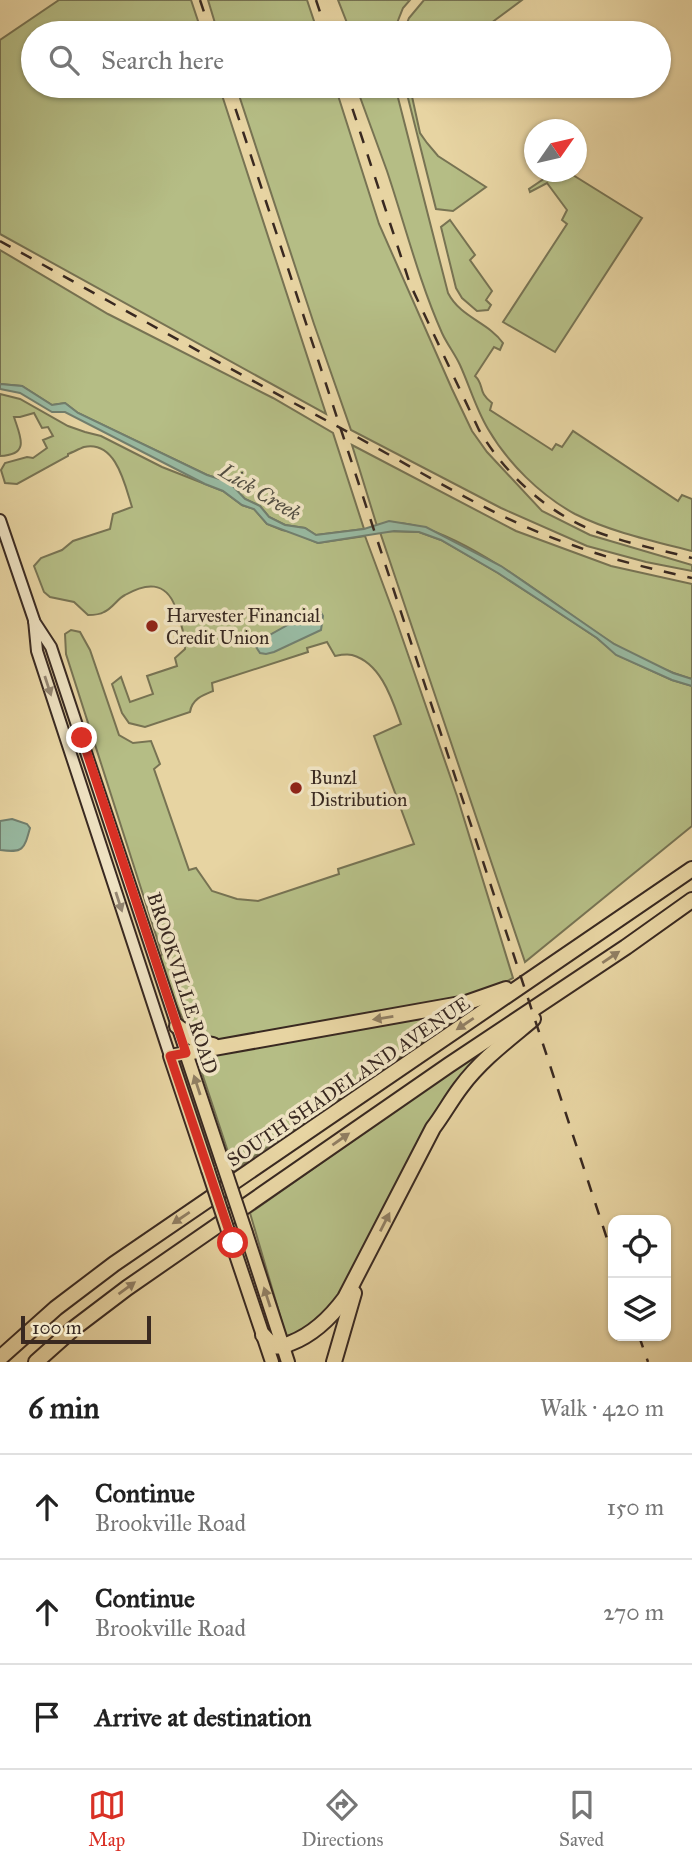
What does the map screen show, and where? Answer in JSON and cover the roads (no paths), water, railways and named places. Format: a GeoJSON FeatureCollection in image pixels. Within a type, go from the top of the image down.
{"type":"FeatureCollection","features":[{"type":"Feature","properties":{"kind":"highway","name":"SOUTH SHADELAND AVENUE"},"geometry":{"type":"LineString","coordinates":[[0,1359],[56,1308],[114,1264],[692,869]]}},
{"type":"Feature","properties":{"kind":"highway"},"geometry":{"type":"LineString","coordinates":[[36,1362],[127,1288],[692,900]]}},
{"type":"Feature","properties":{"kind":"highway"},"geometry":{"type":"LineString","coordinates":[[186,1053],[466,1003],[502,991],[563,958]]}},
{"type":"Feature","properties":{"kind":"highway"},"geometry":{"type":"LineString","coordinates":[[263,1335],[275,1346],[283,1347],[304,1338],[328,1319],[345,1298],[433,1128],[461,1087],[501,1045],[585,975]]}},
{"type":"Feature","properties":{"kind":"highway"},"geometry":{"type":"LineString","coordinates":[[177,1026],[203,1044],[221,1046]]}},
{"type":"Feature","properties":{"kind":"highway"},"geometry":{"type":"LineString","coordinates":[[334,1362],[366,1260]]}},
{"type":"Feature","properties":{"kind":"main road","name":"BROOKVILLE ROAD"},"geometry":{"type":"LineString","coordinates":[[0,520],[34,620],[37,651],[271,1362]]}},
{"type":"Feature","properties":{"kind":"main road","name":"BROOKVILLE ROAD"},"geometry":{"type":"LineString","coordinates":[[34,620],[51,647],[288,1362]]}},
{"type":"Feature","properties":{"kind":"main road"},"geometry":{"type":"LineString","coordinates":[[170,1056],[186,1053]]}},
{"type":"Feature","properties":{"kind":"railway"},"geometry":{"type":"LineString","coordinates":[[200,0],[207,21]]}},
{"type":"Feature","properties":{"kind":"railway"},"geometry":{"type":"LineString","coordinates":[[316,0],[323,21]]}},
{"type":"Feature","properties":{"kind":"railway"},"geometry":{"type":"LineString","coordinates":[[232,98],[608,1242]]}},
{"type":"Feature","properties":{"kind":"railway"},"geometry":{"type":"LineString","coordinates":[[349,98],[410,284],[479,430],[500,460],[526,487],[570,520],[612,537],[692,558]]}},
{"type":"Feature","properties":{"kind":"railway"},"geometry":{"type":"LineString","coordinates":[[0,241],[488,509],[545,535],[589,551],[692,578]]}},
{"type":"Feature","properties":{"kind":"railway"},"geometry":{"type":"LineString","coordinates":[[641,1341],[648,1362]]}},
{"type":"Feature","properties":{"kind":"place","name":"Harvester Financial Credit Union"},"geometry":{"type":"Point","coordinates":[152,626]}},
{"type":"Feature","properties":{"kind":"place","name":"Bunzl Distribution"},"geometry":{"type":"Point","coordinates":[296,788]}},
{"type":"Feature","properties":{"kind":"water label","name":"Lick Creek"},"geometry":{"type":"Point","coordinates":[260,492]}}]}
